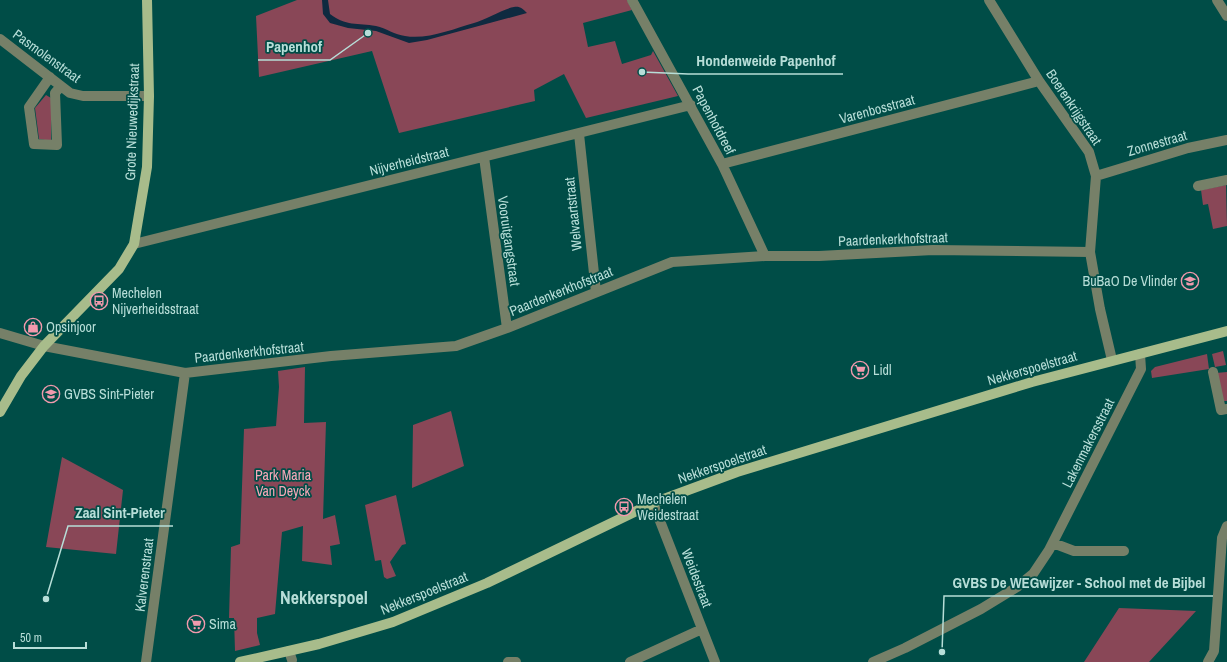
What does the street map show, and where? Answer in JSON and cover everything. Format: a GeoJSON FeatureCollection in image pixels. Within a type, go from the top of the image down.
{"type":"FeatureCollection","features":[{"type":"Feature","properties":{"kind":"main road","name":"Grote Nieuwedijkstraat"},"geometry":{"type":"LineString","coordinates":[[0,412],[21,376],[44,346],[119,269],[134,244],[147,167],[149,96],[147,0]]}},
{"type":"Feature","properties":{"kind":"main road","name":"Nekkerspoelstraat"},"geometry":{"type":"LineString","coordinates":[[240,662],[291,655],[319,644],[392,622],[487,583],[653,503],[737,472],[892,424],[1112,360],[1227,332]]}},
{"type":"Feature","properties":{"kind":"street","name":"Papenhofdreef"},"geometry":{"type":"LineString","coordinates":[[632,0],[691,105],[722,164],[765,256]]}},
{"type":"Feature","properties":{"kind":"street","name":"Boerenkrijgstraat"},"geometry":{"type":"LineString","coordinates":[[989,0],[1039,81],[1089,152],[1096,176],[1090,252],[1100,309],[1112,360]]}},
{"type":"Feature","properties":{"kind":"street"},"geometry":{"type":"LineString","coordinates":[[1217,0],[1227,16]]}},
{"type":"Feature","properties":{"kind":"street","name":"Pasmolenstraat"},"geometry":{"type":"LineString","coordinates":[[1,40],[70,93],[83,96],[149,96]]}},
{"type":"Feature","properties":{"kind":"street"},"geometry":{"type":"LineString","coordinates":[[50,77],[29,107],[34,144],[57,145],[55,93],[61,86]]}},
{"type":"Feature","properties":{"kind":"street","name":"Varenbosstraat"},"geometry":{"type":"LineString","coordinates":[[722,164],[1039,81]]}},
{"type":"Feature","properties":{"kind":"street","name":"Nijverheidstraat"},"geometry":{"type":"LineString","coordinates":[[134,244],[691,105]]}},
{"type":"Feature","properties":{"kind":"street","name":"Welvaartstraat"},"geometry":{"type":"LineString","coordinates":[[578,134],[596,292]]}},
{"type":"Feature","properties":{"kind":"street","name":"Zonnestraat"},"geometry":{"type":"LineString","coordinates":[[1096,176],[1188,148],[1227,140]]}},
{"type":"Feature","properties":{"kind":"street","name":"Vooruitgangstraat"},"geometry":{"type":"LineString","coordinates":[[484,157],[507,328]]}},
{"type":"Feature","properties":{"kind":"street"},"geometry":{"type":"LineString","coordinates":[[1198,186],[1227,180]]}},
{"type":"Feature","properties":{"kind":"street","name":"Paardenkerkhofstraat"},"geometry":{"type":"LineString","coordinates":[[0,332],[44,346],[185,372],[331,356],[456,346],[507,328],[672,262],[765,256],[819,256],[933,250],[1090,252]]}},
{"type":"Feature","properties":{"kind":"street","name":"Lakenmakersstraat"},"geometry":{"type":"LineString","coordinates":[[874,662],[974,613],[1017,587],[1033,574],[1043,562],[1141,370],[1140,354]]}},
{"type":"Feature","properties":{"kind":"street","name":"Kalverenstraat"},"geometry":{"type":"LineString","coordinates":[[146,662],[185,372]]}},
{"type":"Feature","properties":{"kind":"street"},"geometry":{"type":"LineString","coordinates":[[1213,372],[1220,410],[1227,409]]}},
{"type":"Feature","properties":{"kind":"street","name":"Weidestraat"},"geometry":{"type":"LineString","coordinates":[[653,503],[715,662]]}},
{"type":"Feature","properties":{"kind":"street"},"geometry":{"type":"LineString","coordinates":[[1208,662],[1214,651],[1222,538],[1227,526]]}},
{"type":"Feature","properties":{"kind":"street"},"geometry":{"type":"LineString","coordinates":[[1053,543],[1074,551],[1124,551]]}},
{"type":"Feature","properties":{"kind":"street"},"geometry":{"type":"LineString","coordinates":[[630,662],[702,630]]}},
{"type":"Feature","properties":{"kind":"street"},"geometry":{"type":"LineString","coordinates":[[508,662],[516,662]]}},
{"type":"Feature","properties":{"kind":"green space"},"geometry":{"type":"Polygon","coordinates":[[[297,0],[627,0],[632,10],[583,23],[588,47],[615,41],[622,64],[651,55],[653,51],[678,96],[586,118],[564,74],[534,90],[535,101],[399,133],[372,51],[259,77],[256,16],[297,0]]]}},
{"type":"Feature","properties":{"kind":"green space"},"geometry":{"type":"Polygon","coordinates":[[[46,95],[51,98],[51,141],[39,139],[35,108],[46,95]]]}},
{"type":"Feature","properties":{"kind":"green space"},"geometry":{"type":"Polygon","coordinates":[[[1226,185],[1227,226],[1213,229],[1208,204],[1203,205],[1201,190],[1226,185]]]}},
{"type":"Feature","properties":{"kind":"green space"},"geometry":{"type":"Polygon","coordinates":[[[1223,351],[1226,365],[1215,367],[1212,354],[1223,351]]]}},
{"type":"Feature","properties":{"kind":"green space"},"geometry":{"type":"Polygon","coordinates":[[[1207,354],[1209,369],[1152,378],[1151,371],[1155,367],[1207,354]]]}},
{"type":"Feature","properties":{"kind":"green space","name":"Park Maria Van Deyck"},"geometry":{"type":"Polygon","coordinates":[[[305,367],[304,423],[326,422],[323,519],[335,515],[340,544],[330,546],[332,565],[302,561],[303,526],[282,532],[275,614],[257,618],[257,633],[260,645],[235,651],[234,618],[229,618],[231,547],[240,544],[244,429],[276,426],[279,387],[278,371],[305,367]]]}},
{"type":"Feature","properties":{"kind":"green space"},"geometry":{"type":"Polygon","coordinates":[[[1227,372],[1227,401],[1222,401],[1216,373],[1227,372]]]}},
{"type":"Feature","properties":{"kind":"green space"},"geometry":{"type":"Polygon","coordinates":[[[451,411],[464,466],[412,488],[413,425],[451,411]]]}},
{"type":"Feature","properties":{"kind":"green space"},"geometry":{"type":"Polygon","coordinates":[[[62,457],[123,490],[116,554],[46,547],[62,457]]]}},
{"type":"Feature","properties":{"kind":"green space"},"geometry":{"type":"Polygon","coordinates":[[[396,495],[406,544],[402,545],[390,562],[396,576],[387,579],[384,577],[381,560],[375,561],[365,505],[396,495]]]}},
{"type":"Feature","properties":{"kind":"green space"},"geometry":{"type":"Polygon","coordinates":[[[1119,608],[1196,611],[1149,662],[1084,662],[1119,608]]]}},
{"type":"Feature","properties":{"kind":"water"},"geometry":{"type":"Polygon","coordinates":[[[322,0],[328,0],[330,14],[341,21],[376,26],[394,33],[413,37],[449,31],[514,7],[520,7],[527,13],[427,40],[409,43],[376,31],[348,28],[330,23],[323,14],[322,0]]]}},
{"type":"Feature","properties":{"kind":"place","name":"Papenhof"},"geometry":{"type":"Point","coordinates":[368,33]}},
{"type":"Feature","properties":{"kind":"place","name":"Hondenweide Papenhof"},"geometry":{"type":"Point","coordinates":[642,72]}},
{"type":"Feature","properties":{"kind":"place","name":"BuBaO De Vlinder"},"geometry":{"type":"Point","coordinates":[1190,281]}},
{"type":"Feature","properties":{"kind":"place","name":"Mechelen Nijverheidsstraat"},"geometry":{"type":"Point","coordinates":[99,301]}},
{"type":"Feature","properties":{"kind":"place","name":"Opsinjoor"},"geometry":{"type":"Point","coordinates":[33,327]}},
{"type":"Feature","properties":{"kind":"place","name":"Lidl"},"geometry":{"type":"Point","coordinates":[860,370]}},
{"type":"Feature","properties":{"kind":"place","name":"GVBS Sint-Pieter"},"geometry":{"type":"Point","coordinates":[51,394]}},
{"type":"Feature","properties":{"kind":"place","name":"Mechelen Weidestraat"},"geometry":{"type":"Point","coordinates":[624,507]}},
{"type":"Feature","properties":{"kind":"place","name":"Zaal Sint-Pieter"},"geometry":{"type":"Point","coordinates":[46,599]}},
{"type":"Feature","properties":{"kind":"place","name":"Sima"},"geometry":{"type":"Point","coordinates":[196,624]}},
{"type":"Feature","properties":{"kind":"place","name":"GVBS De WEGwijzer - School met de Bijbel"},"geometry":{"type":"Point","coordinates":[942,652]}},
{"type":"Feature","properties":{"kind":"district","name":"Nekkerspoel"},"geometry":{"type":"Point","coordinates":[324,598]}}]}
